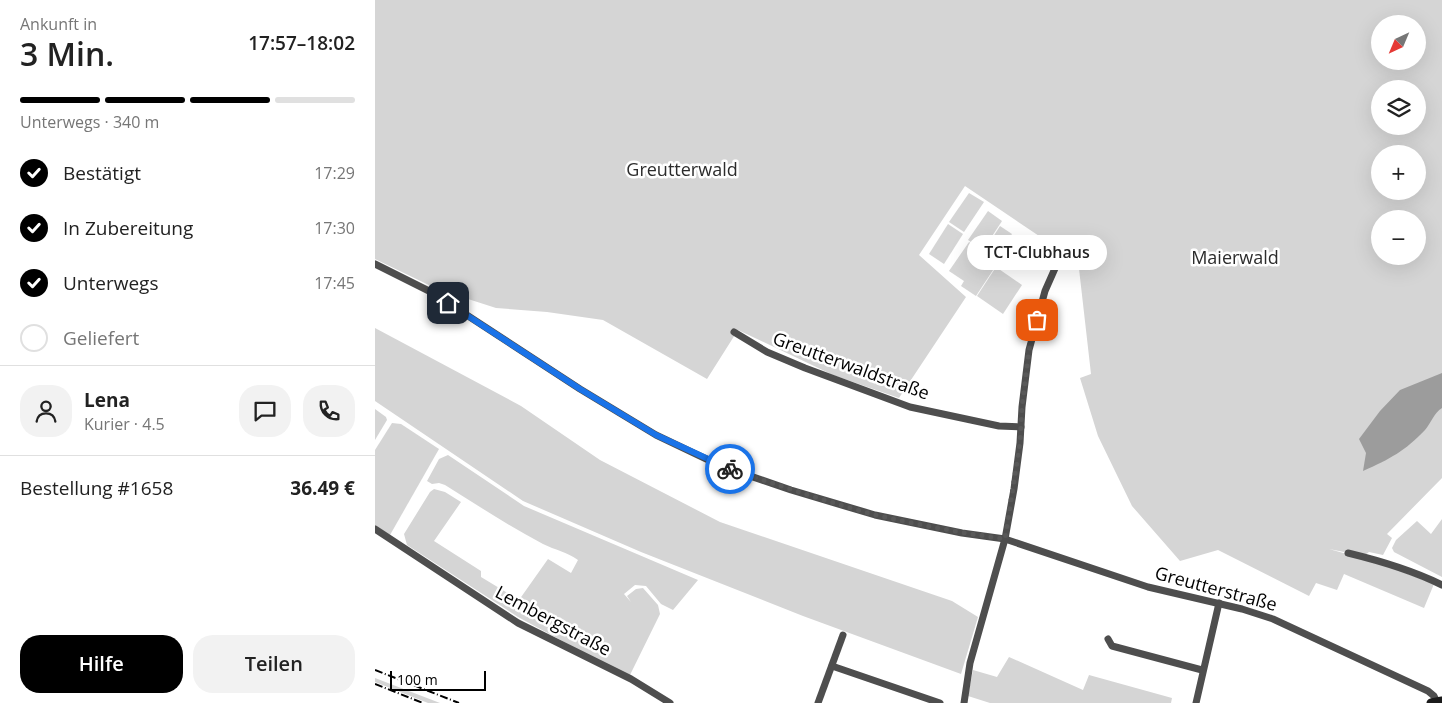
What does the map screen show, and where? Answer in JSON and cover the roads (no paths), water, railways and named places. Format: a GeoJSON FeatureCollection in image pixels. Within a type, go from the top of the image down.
{"type":"FeatureCollection","features":[{"type":"Feature","properties":{"kind":"street"},"geometry":{"type":"LineString","coordinates":[[964,703],[970,662],[1005,539],[1014,489],[1029,350],[1045,291],[1068,239]]}},
{"type":"Feature","properties":{"kind":"street","name":"Greutterstraße"},"geometry":{"type":"LineString","coordinates":[[375,264],[433,293],[580,389],[656,435],[721,466],[791,490],[875,515],[962,533],[1005,539],[1149,587],[1219,603],[1273,619],[1428,691],[1437,702]]}},
{"type":"Feature","properties":{"kind":"street","name":"Greutterwaldstraße"},"geometry":{"type":"LineString","coordinates":[[734,332],[767,352],[910,407],[999,426],[1021,427]]}},
{"type":"Feature","properties":{"kind":"street","name":"Lembergstraße"},"geometry":{"type":"LineString","coordinates":[[375,529],[518,623],[632,680],[670,703]]}},
{"type":"Feature","properties":{"kind":"street"},"geometry":{"type":"LineString","coordinates":[[1348,553],[1382,561],[1419,574],[1442,585]]}},
{"type":"Feature","properties":{"kind":"street"},"geometry":{"type":"LineString","coordinates":[[1196,703],[1202,670],[1219,603]]}},
{"type":"Feature","properties":{"kind":"street"},"geometry":{"type":"LineString","coordinates":[[818,703],[843,635]]}},
{"type":"Feature","properties":{"kind":"street"},"geometry":{"type":"LineString","coordinates":[[1108,639],[1112,646],[1202,670]]}},
{"type":"Feature","properties":{"kind":"street"},"geometry":{"type":"LineString","coordinates":[[832,666],[940,703]]}},
{"type":"Feature","properties":{"kind":"railway"},"geometry":{"type":"LineString","coordinates":[[375,670],[459,703]]}},
{"type":"Feature","properties":{"kind":"railway"},"geometry":{"type":"LineString","coordinates":[[375,684],[423,703]]}},
{"type":"Feature","properties":{"kind":"place","name":"TCT-Clubhaus"},"geometry":{"type":"Point","coordinates":[1037,320]}},
{"type":"Feature","properties":{"kind":"park label","name":"Greutterwald"},"geometry":{"type":"Point","coordinates":[682,170]}},
{"type":"Feature","properties":{"kind":"park label","name":"Maierwald"},"geometry":{"type":"Point","coordinates":[1235,258]}}]}
